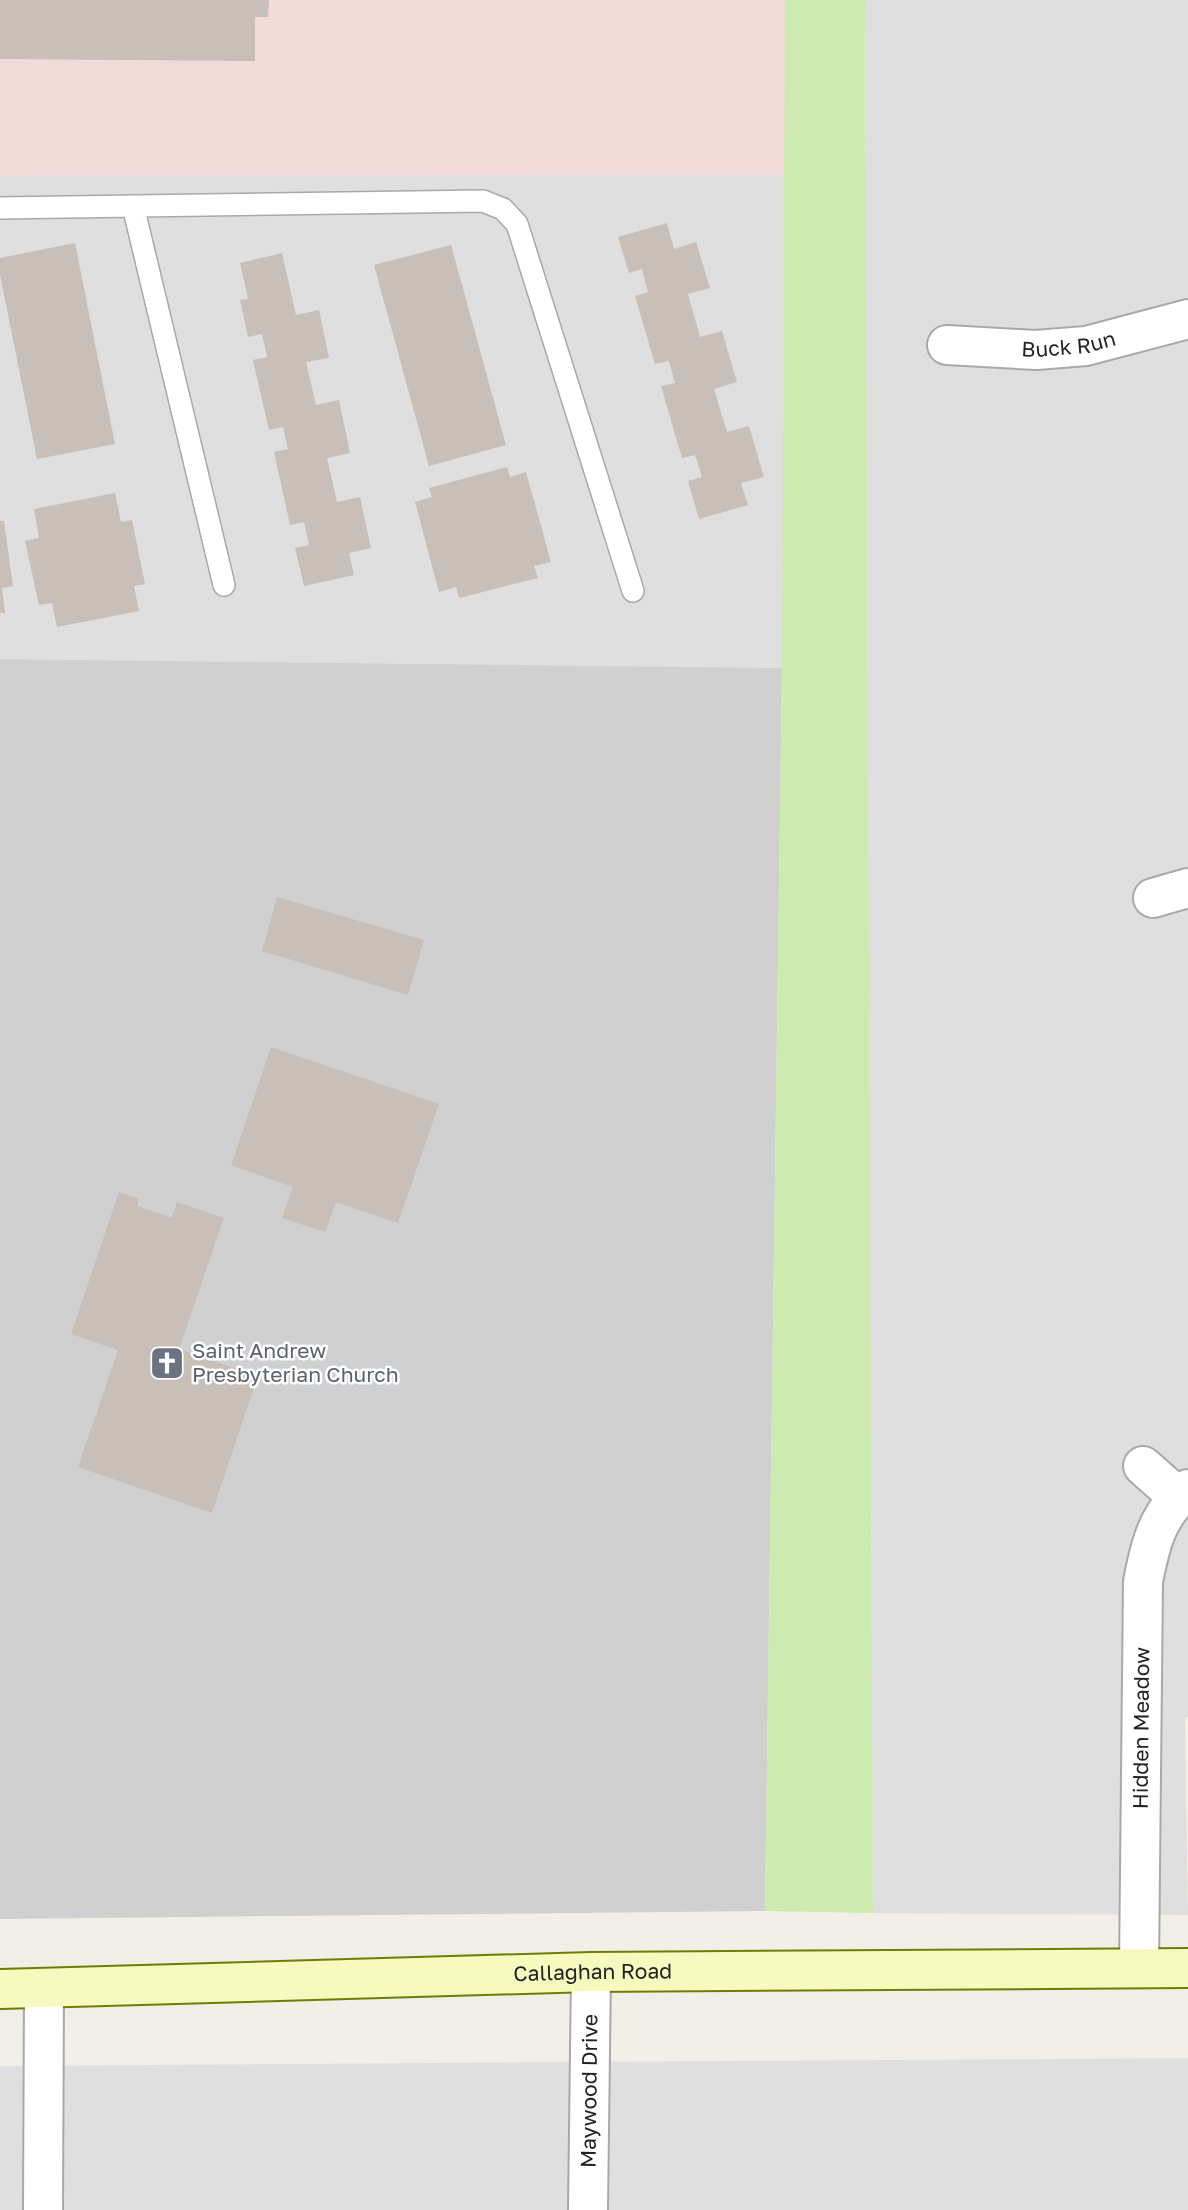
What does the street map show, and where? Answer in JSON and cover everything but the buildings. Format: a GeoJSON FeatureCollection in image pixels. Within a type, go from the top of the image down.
{"type":"FeatureCollection","features":[{"type":"Feature","properties":{"kind":"main road","name":"Callaghan Road"},"geometry":{"type":"LineString","coordinates":[[0,1989],[591,1972],[1188,1968]]}},
{"type":"Feature","properties":{"kind":"street","name":"Buck Run"},"geometry":{"type":"LineString","coordinates":[[947,345],[1035,350],[1086,346],[1188,318]]}},
{"type":"Feature","properties":{"kind":"street","name":"Hidden Meadow"},"geometry":{"type":"LineString","coordinates":[[1139,1968],[1143,1582],[1152,1538],[1183,1493],[1143,1466]]}},
{"type":"Feature","properties":{"kind":"street","name":"Maywood Drive"},"geometry":{"type":"LineString","coordinates":[[588,2210],[591,1972]]}},
{"type":"Feature","properties":{"kind":"street"},"geometry":{"type":"LineString","coordinates":[[43,2210],[44,1989]]}},
{"type":"Feature","properties":{"kind":"lane"},"geometry":{"type":"LineString","coordinates":[[0,208],[483,201],[503,209],[517,224],[633,591]]}},
{"type":"Feature","properties":{"kind":"lane"},"geometry":{"type":"LineString","coordinates":[[133,206],[224,585]]}},
{"type":"Feature","properties":{"kind":"shaded area"},"geometry":{"type":"Polygon","coordinates":[[[0,0],[785,0],[785,175],[0,176],[0,0]]]}},
{"type":"Feature","properties":{"kind":"shaded area"},"geometry":{"type":"Polygon","coordinates":[[[865,0],[1188,0],[1188,1717],[1185,1718],[1188,1915],[873,1913],[865,0]]]}},
{"type":"Feature","properties":{"kind":"shaded area"},"geometry":{"type":"Polygon","coordinates":[[[785,175],[782,668],[0,659],[0,176],[785,175]]]}},
{"type":"Feature","properties":{"kind":"shaded area"},"geometry":{"type":"Polygon","coordinates":[[[0,659],[782,668],[765,1911],[0,1919],[0,659]]]}},
{"type":"Feature","properties":{"kind":"shaded area"},"geometry":{"type":"Polygon","coordinates":[[[1188,2058],[1188,2210],[0,2210],[0,2066],[1188,2058]]]}},
{"type":"Feature","properties":{"kind":"green space"},"geometry":{"type":"Polygon","coordinates":[[[785,0],[865,0],[873,1913],[765,1911],[782,668],[785,0]]]}},
{"type":"Feature","properties":{"kind":"place","name":"Saint Andrew Presbyterian Church"},"geometry":{"type":"Point","coordinates":[167,1363]}}]}
